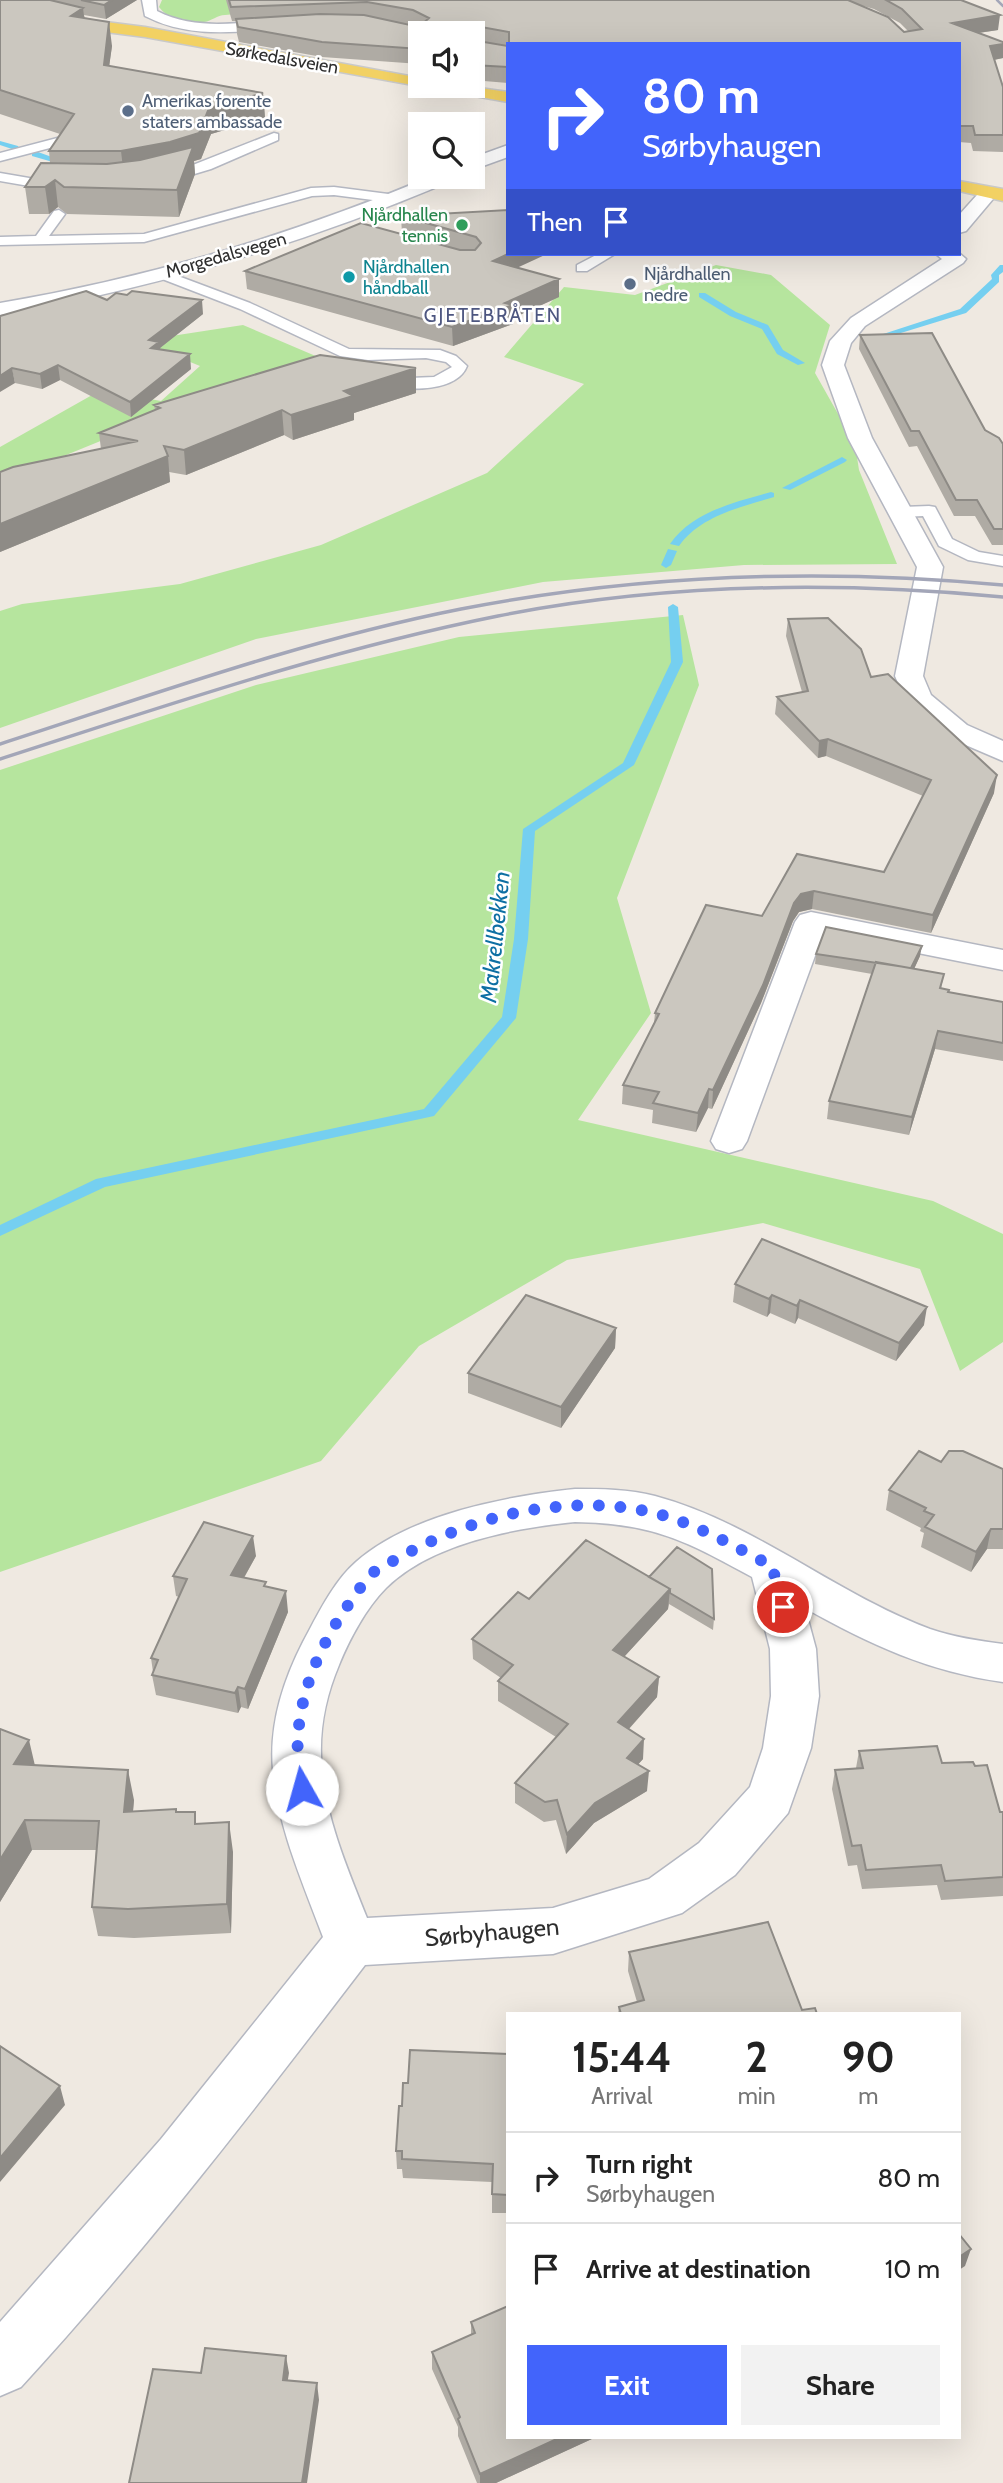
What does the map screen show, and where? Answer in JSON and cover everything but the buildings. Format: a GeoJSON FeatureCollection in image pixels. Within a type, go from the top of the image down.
{"type":"FeatureCollection","features":[{"type":"Feature","properties":{"kind":"main road","name":"Sørkedalsveien"},"geometry":{"type":"LineString","coordinates":[[21,0],[149,33]]}},
{"type":"Feature","properties":{"kind":"main road","name":"Sørkedalsveien"},"geometry":{"type":"LineString","coordinates":[[0,1],[90,25],[149,33],[408,81]]}},
{"type":"Feature","properties":{"kind":"main road"},"geometry":{"type":"LineString","coordinates":[[485,94],[506,97]]}},
{"type":"Feature","properties":{"kind":"main road"},"geometry":{"type":"LineString","coordinates":[[483,98],[506,104]]}},
{"type":"Feature","properties":{"kind":"main road"},"geometry":{"type":"LineString","coordinates":[[961,180],[1003,187]]}},
{"type":"Feature","properties":{"kind":"main road"},"geometry":{"type":"LineString","coordinates":[[961,188],[994,197]]}},
{"type":"Feature","properties":{"kind":"street"},"geometry":{"type":"LineString","coordinates":[[149,0],[150,13],[180,24],[222,26],[311,22]]}},
{"type":"Feature","properties":{"kind":"street"},"geometry":{"type":"LineString","coordinates":[[149,33],[180,24]]}},
{"type":"Feature","properties":{"kind":"street"},"geometry":{"type":"LineString","coordinates":[[485,159],[506,150]]}},
{"type":"Feature","properties":{"kind":"street","name":"Morgedalsvegen"},"geometry":{"type":"LineString","coordinates":[[0,309],[77,295],[162,274],[331,223],[418,189]]}},
{"type":"Feature","properties":{"kind":"street"},"geometry":{"type":"LineString","coordinates":[[961,224],[994,197]]}},
{"type":"Feature","properties":{"kind":"street"},"geometry":{"type":"LineString","coordinates":[[331,223],[368,234]]}},
{"type":"Feature","properties":{"kind":"street"},"geometry":{"type":"LineString","coordinates":[[950,256],[956,259],[858,322],[841,341],[833,365],[860,438],[930,567],[909,676],[919,699],[957,732],[1003,752]]}},
{"type":"Feature","properties":{"kind":"street"},"geometry":{"type":"LineString","coordinates":[[729,1141],[811,922],[1003,960]]}},
{"type":"Feature","properties":{"kind":"street"},"geometry":{"type":"LineString","coordinates":[[0,2366],[37,2327],[220,2111],[351,1942],[311,1832],[297,1768],[300,1705],[330,1630],[373,1573],[434,1539],[499,1516],[552,1506],[643,1510],[690,1526],[772,1566],[905,1639],[1003,1663]]}},
{"type":"Feature","properties":{"kind":"street","name":"Sørbyhaugen"},"geometry":{"type":"LineString","coordinates":[[351,1942],[553,1931],[664,1898],[717,1859],[771,1798],[787,1748],[795,1696],[793,1649],[772,1566]]}},
{"type":"Feature","properties":{"kind":"lane"},"geometry":{"type":"LineString","coordinates":[[148,183],[207,166],[274,137]]}},
{"type":"Feature","properties":{"kind":"lane"},"geometry":{"type":"LineString","coordinates":[[0,157],[65,140]]}},
{"type":"Feature","properties":{"kind":"lane"},"geometry":{"type":"LineString","coordinates":[[0,177],[73,189],[69,198]]}},
{"type":"Feature","properties":{"kind":"lane"},"geometry":{"type":"LineString","coordinates":[[0,241],[144,238],[311,192],[334,191],[396,199]]}},
{"type":"Feature","properties":{"kind":"lane"},"geometry":{"type":"LineString","coordinates":[[39,241],[59,214]]}},
{"type":"Feature","properties":{"kind":"lane"},"geometry":{"type":"LineString","coordinates":[[582,268],[604,256]]}},
{"type":"Feature","properties":{"kind":"lane"},"geometry":{"type":"LineString","coordinates":[[162,274],[270,317],[342,353],[366,356],[435,354],[451,358],[460,366],[458,371],[446,379],[422,383],[390,382]]}},
{"type":"Feature","properties":{"kind":"lane"},"geometry":{"type":"LineString","coordinates":[[902,512],[929,512],[945,542],[974,556],[1003,561]]}},
{"type":"Feature","properties":{"kind":"green space"},"geometry":{"type":"Polygon","coordinates":[[[162,0],[317,0],[283,11],[222,15],[207,21],[186,22],[163,11],[159,7],[162,0]]]}},
{"type":"Feature","properties":{"kind":"green space"},"geometry":{"type":"Polygon","coordinates":[[[716,265],[771,275],[830,325],[815,373],[855,444],[859,470],[897,564],[744,565],[543,582],[256,639],[0,728],[0,611],[22,604],[180,584],[321,545],[487,473],[584,384],[504,357],[564,287],[635,295],[716,265]]]}},
{"type":"Feature","properties":{"kind":"green space"},"geometry":{"type":"Polygon","coordinates":[[[243,325],[325,360],[152,420],[0,482],[0,447],[101,390],[161,401],[200,366],[139,341],[243,325]]]}},
{"type":"Feature","properties":{"kind":"green space"},"geometry":{"type":"Polygon","coordinates":[[[683,615],[699,685],[617,898],[651,1013],[578,1120],[933,1201],[1003,1234],[1003,1342],[960,1371],[920,1269],[763,1223],[567,1260],[419,1346],[321,1461],[0,1572],[0,770],[256,685],[459,637],[683,615]]]}},
{"type":"Feature","properties":{"kind":"waterway"},"geometry":{"type":"LineString","coordinates":[[0,143],[15,148]]}},
{"type":"Feature","properties":{"kind":"waterway"},"geometry":{"type":"LineString","coordinates":[[35,154],[70,165]]}},
{"type":"Feature","properties":{"kind":"waterway","name":"Makrellbekken"},"geometry":{"type":"LineString","coordinates":[[875,338],[963,311],[996,280],[995,275],[1003,267]]}},
{"type":"Feature","properties":{"kind":"waterway"},"geometry":{"type":"LineString","coordinates":[[702,295],[733,314],[765,327],[780,352],[801,363]]}},
{"type":"Feature","properties":{"kind":"waterway","name":"Makrellbekken"},"geometry":{"type":"LineString","coordinates":[[787,488],[842,460]]}},
{"type":"Feature","properties":{"kind":"waterway","name":"Makrellbekken"},"geometry":{"type":"LineString","coordinates":[[675,544],[691,526],[704,519],[771,495]]}},
{"type":"Feature","properties":{"kind":"waterway","name":"Makrellbekken"},"geometry":{"type":"LineString","coordinates":[[666,565],[672,551]]}},
{"type":"Feature","properties":{"kind":"waterway","name":"Makrellbekken"},"geometry":{"type":"LineString","coordinates":[[0,1231],[101,1183],[429,1113],[509,1018],[521,939],[529,829],[628,765],[677,662],[673,607]]}},
{"type":"Feature","properties":{"kind":"railway"},"geometry":{"type":"LineString","coordinates":[[997,0],[1003,6]]}},
{"type":"Feature","properties":{"kind":"railway"},"geometry":{"type":"LineString","coordinates":[[0,744],[286,652],[402,622],[529,597],[664,582],[799,576],[1003,585]]}},
{"type":"Feature","properties":{"kind":"railway"},"geometry":{"type":"LineString","coordinates":[[0,759],[309,662],[435,630],[560,605],[686,591],[749,588],[876,589],[1003,597]]}},
{"type":"Feature","properties":{"kind":"place","name":"Amerikas forente staters ambassade"},"geometry":{"type":"Point","coordinates":[128,111]}},
{"type":"Feature","properties":{"kind":"place","name":"Njårdhallen tennis"},"geometry":{"type":"Point","coordinates":[462,225]}},
{"type":"Feature","properties":{"kind":"place","name":"Njårdhallen håndball"},"geometry":{"type":"Point","coordinates":[349,277]}},
{"type":"Feature","properties":{"kind":"place","name":"Njårdhallen nedre"},"geometry":{"type":"Point","coordinates":[630,284]}},
{"type":"Feature","properties":{"kind":"district","name":"GJETEBRÅTEN"},"geometry":{"type":"Point","coordinates":[493,315]}},
{"type":"Feature","properties":{"kind":"route"},"geometry":{"type":"LineString","coordinates":[[302,1789],[297,1768],[300,1705],[330,1630],[373,1573],[434,1539],[499,1516],[552,1506],[643,1510],[690,1526],[772,1566],[783,1607]]}}]}
